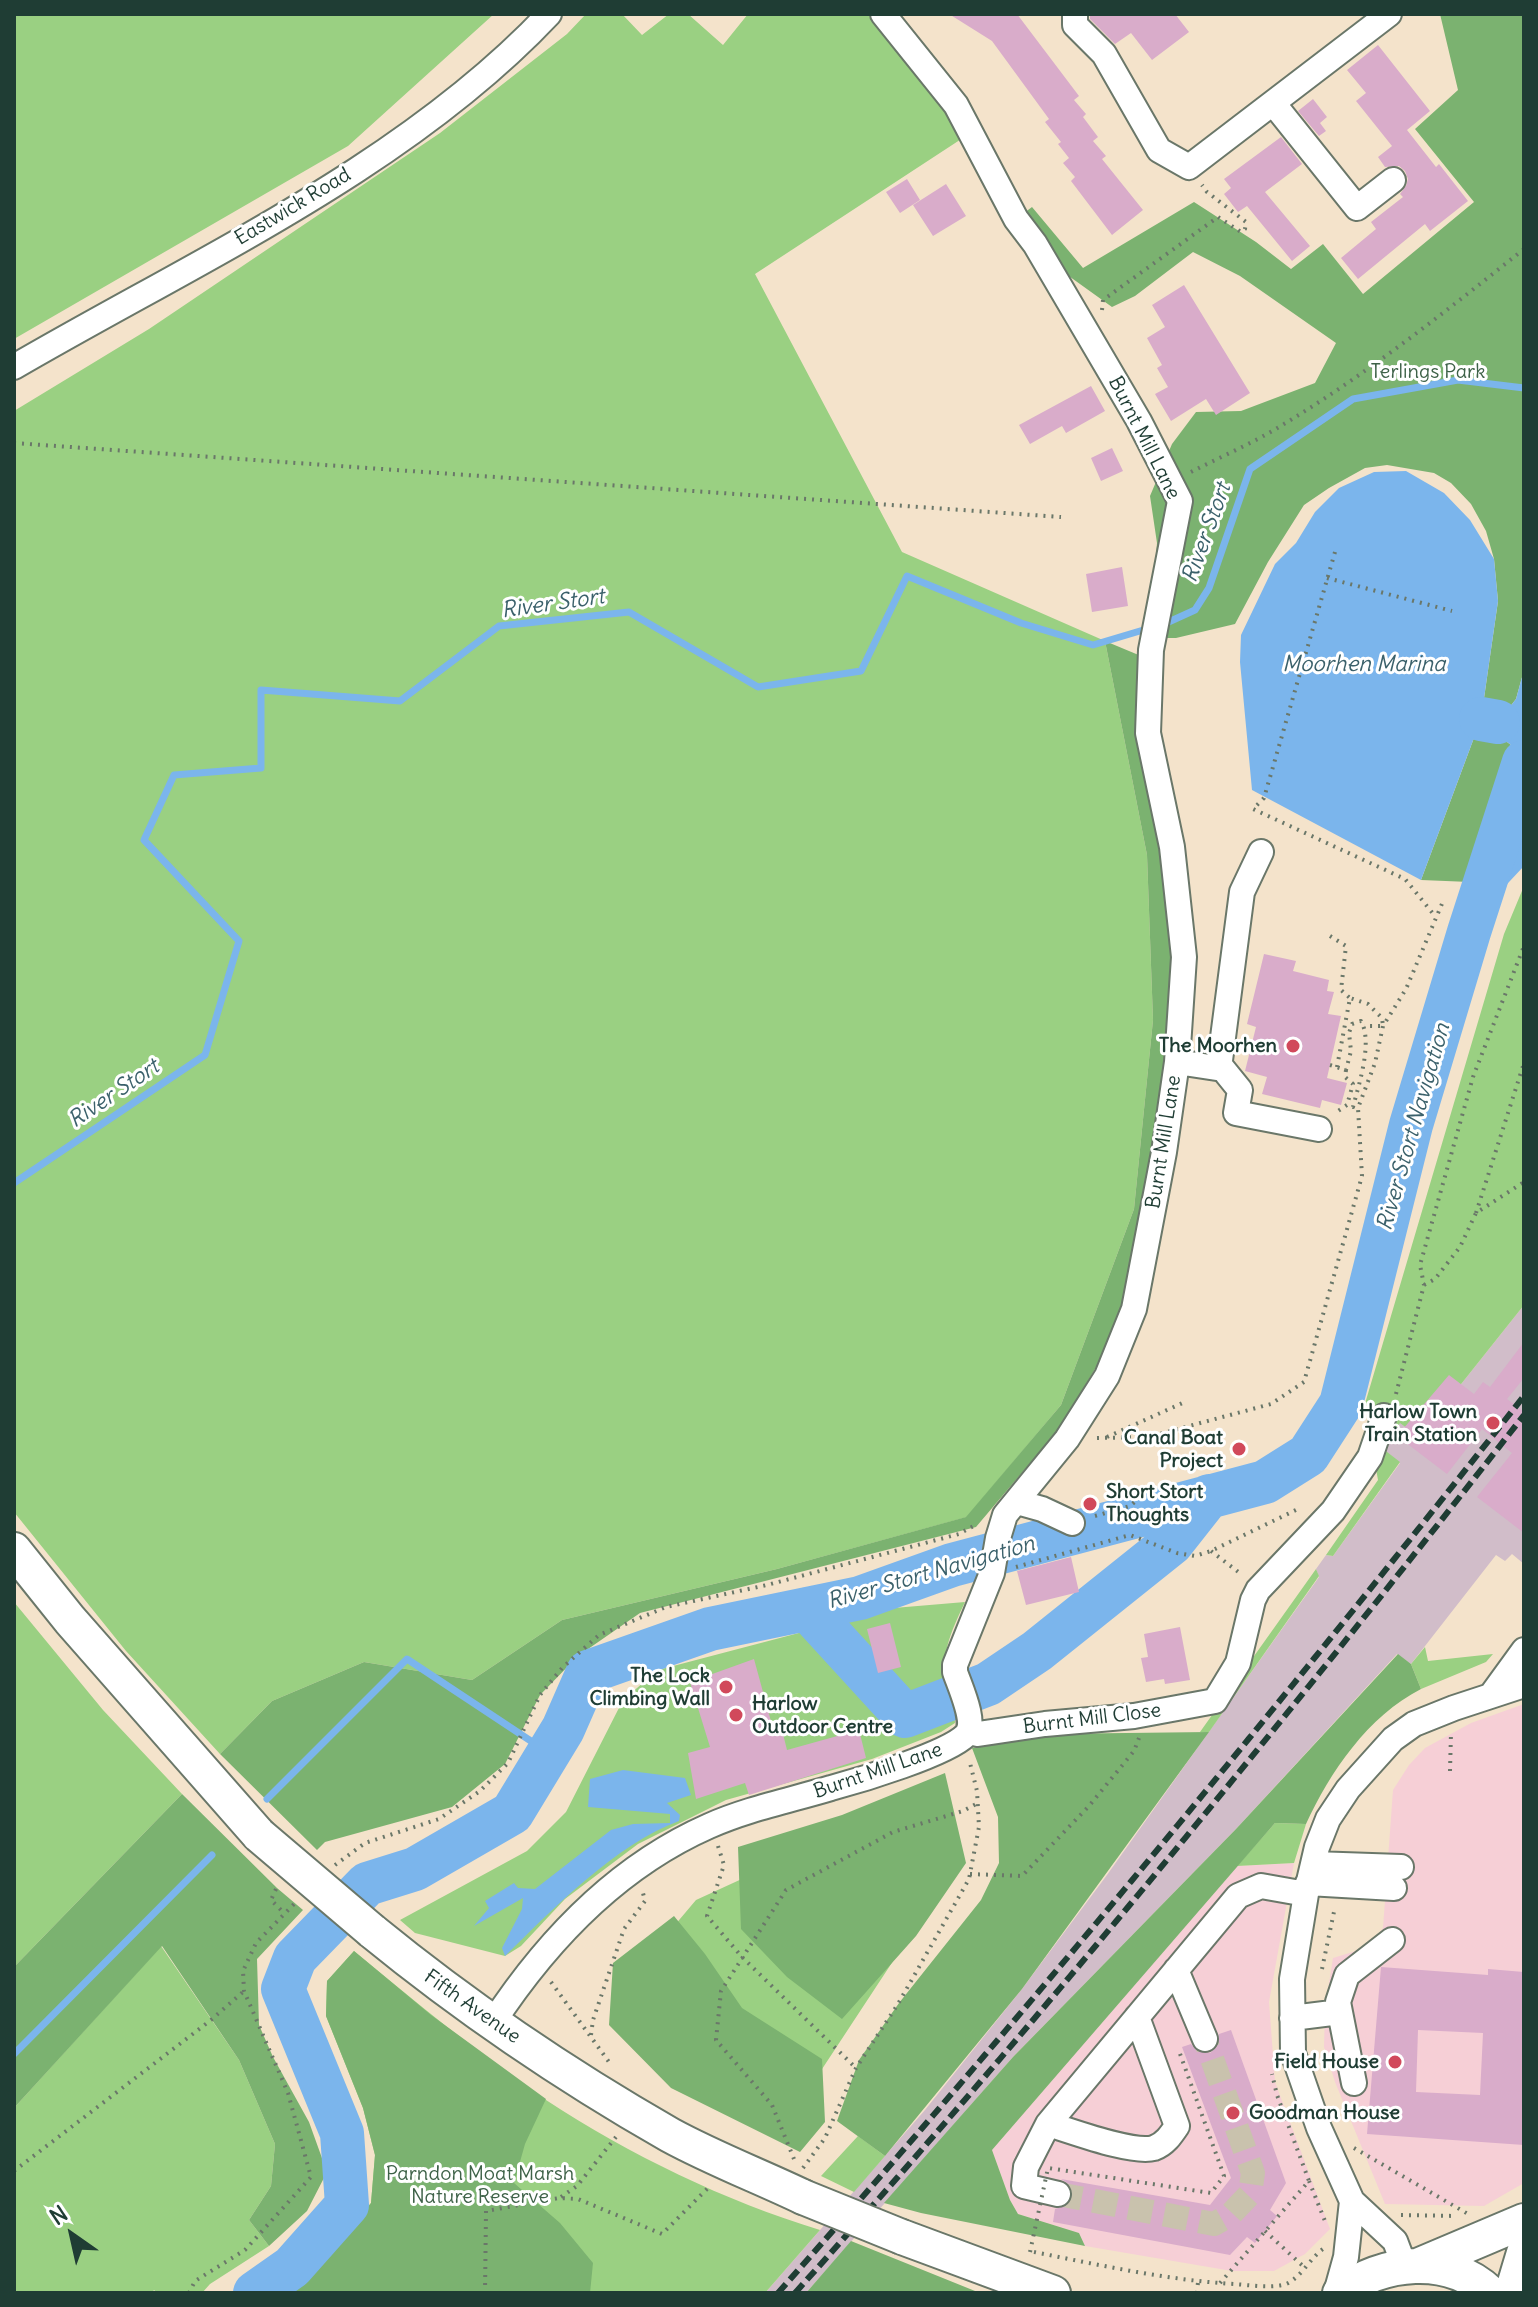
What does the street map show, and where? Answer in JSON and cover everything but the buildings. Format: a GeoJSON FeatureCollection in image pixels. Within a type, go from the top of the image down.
{"type":"FeatureCollection","features":[{"type":"Feature","properties":{"kind":"highway","name":"Fifth Avenue"},"geometry":{"type":"LineString","coordinates":[[14,1550],[70,1620],[259,1835],[437,1984],[492,2024],[673,2136],[804,2182],[902,2237],[1053,2293]]}},
{"type":"Feature","properties":{"kind":"highway"},"geometry":{"type":"LineString","coordinates":[[1338,2293],[1378,2271],[1412,2265],[1524,2221]]}},
{"type":"Feature","properties":{"kind":"highway"},"geometry":{"type":"LineString","coordinates":[[1512,2293],[1524,2253]]}},
{"type":"Feature","properties":{"kind":"highway"},"geometry":{"type":"LineString","coordinates":[[1412,2265],[1453,2272],[1490,2293]]}},
{"type":"Feature","properties":{"kind":"street","name":"Eastwick Road"},"geometry":{"type":"LineString","coordinates":[[14,367],[252,233],[402,140],[523,42],[549,14]]}},
{"type":"Feature","properties":{"kind":"street","name":"Burnt Mill Lane"},"geometry":{"type":"LineString","coordinates":[[492,2024],[535,1963],[575,1917],[609,1887],[679,1841],[711,1824],[863,1779],[944,1749],[967,1729],[954,1655],[992,1573],[1002,1511],[1067,1439],[1107,1376],[1134,1309],[1164,1152],[1177,1062],[1184,957],[1172,847],[1148,733],[1151,650],[1180,501],[1139,421],[1035,244],[1016,219],[956,105],[883,14]]}},
{"type":"Feature","properties":{"kind":"street"},"geometry":{"type":"LineString","coordinates":[[1075,14],[1075,25],[1104,54],[1159,150],[1189,167],[1389,14]]}},
{"type":"Feature","properties":{"kind":"street"},"geometry":{"type":"LineString","coordinates":[[1273,103],[1357,208],[1393,180]]}},
{"type":"Feature","properties":{"kind":"street"},"geometry":{"type":"LineString","coordinates":[[1219,1068],[1242,892],[1261,852]]}},
{"type":"Feature","properties":{"kind":"street"},"geometry":{"type":"LineString","coordinates":[[1177,1062],[1223,1069],[1240,1090],[1236,1113],[1319,1129]]}},
{"type":"Feature","properties":{"kind":"street"},"geometry":{"type":"LineString","coordinates":[[1258,1590],[1333,1511],[1370,1457],[1384,1416]]}},
{"type":"Feature","properties":{"kind":"street"},"geometry":{"type":"LineString","coordinates":[[1002,1511],[1042,1509],[1072,1523]]}},
{"type":"Feature","properties":{"kind":"street","name":"Burnt Mill Close"},"geometry":{"type":"LineString","coordinates":[[967,1729],[978,1734],[1148,1714],[1215,1701],[1238,1663],[1258,1590]]}},
{"type":"Feature","properties":{"kind":"street"},"geometry":{"type":"LineString","coordinates":[[1492,1694],[1524,1650]]}},
{"type":"Feature","properties":{"kind":"street"},"geometry":{"type":"LineString","coordinates":[[1412,2265],[1395,2241],[1352,2201],[1300,2080],[1293,2053],[1292,1979],[1309,1880],[1328,1819],[1348,1789],[1393,1739],[1414,1724],[1524,1685]]}},
{"type":"Feature","properties":{"kind":"street"},"geometry":{"type":"LineString","coordinates":[[1058,2194],[1024,2186],[1026,2167],[1048,2124],[1238,1896],[1252,1888],[1309,1880],[1398,1878]]}},
{"type":"Feature","properties":{"kind":"street"},"geometry":{"type":"LineString","coordinates":[[1354,2083],[1338,2002],[1347,1975],[1392,1940]]}},
{"type":"Feature","properties":{"kind":"street"},"geometry":{"type":"LineString","coordinates":[[1176,1970],[1205,2039]]}},
{"type":"Feature","properties":{"kind":"street"},"geometry":{"type":"LineString","coordinates":[[1292,2018],[1340,2012]]}},
{"type":"Feature","properties":{"kind":"street"},"geometry":{"type":"LineString","coordinates":[[1048,2124],[1126,2147],[1153,2148],[1168,2140],[1177,2126],[1137,2017]]}},
{"type":"Feature","properties":{"kind":"street"},"geometry":{"type":"LineString","coordinates":[[1338,2293],[1346,2257],[1352,2201]]}},
{"type":"Feature","properties":{"kind":"path"},"geometry":{"type":"LineString","coordinates":[[1103,300],[1218,217],[1241,232],[1245,229],[1246,222],[1207,192],[1189,167]]}},
{"type":"Feature","properties":{"kind":"path"},"geometry":{"type":"LineString","coordinates":[[1170,482],[1278,427],[1426,327],[1524,249]]}},
{"type":"Feature","properties":{"kind":"path"},"geometry":{"type":"LineString","coordinates":[[14,443],[1061,517]]}},
{"type":"Feature","properties":{"kind":"path"},"geometry":{"type":"LineString","coordinates":[[1335,552],[1264,798],[1253,809],[1405,879],[1436,917]]}},
{"type":"Feature","properties":{"kind":"path"},"geometry":{"type":"LineString","coordinates":[[1327,578],[1452,611]]}},
{"type":"Feature","properties":{"kind":"path"},"geometry":{"type":"LineString","coordinates":[[1356,1107],[1374,1064],[1383,1026],[1406,989],[1444,899]]}},
{"type":"Feature","properties":{"kind":"path"},"geometry":{"type":"LineString","coordinates":[[1330,936],[1346,946],[1341,990],[1350,998],[1368,1004],[1379,1012],[1383,1026]]}},
{"type":"Feature","properties":{"kind":"path"},"geometry":{"type":"LineString","coordinates":[[1384,1416],[1394,1401],[1424,1285],[1420,1265],[1473,1077],[1524,946]]}},
{"type":"Feature","properties":{"kind":"path"},"geometry":{"type":"LineString","coordinates":[[1337,1067],[1350,998]]}},
{"type":"Feature","properties":{"kind":"path"},"geometry":{"type":"LineString","coordinates":[[1067,1439],[1148,1437],[1271,1404],[1304,1382],[1362,1176],[1356,1107],[1364,1063],[1364,1026],[1361,1021],[1352,1024],[1349,1033],[1351,1051],[1345,1077],[1353,1084],[1347,1105],[1331,1115],[1319,1129]]}},
{"type":"Feature","properties":{"kind":"path"},"geometry":{"type":"LineString","coordinates":[[1364,1026],[1383,1026]]}},
{"type":"Feature","properties":{"kind":"path"},"geometry":{"type":"LineString","coordinates":[[1364,1063],[1374,1064]]}},
{"type":"Feature","properties":{"kind":"path"},"geometry":{"type":"LineString","coordinates":[[1424,1285],[1435,1279],[1460,1247],[1476,1213],[1524,1063]]}},
{"type":"Feature","properties":{"kind":"path"},"geometry":{"type":"LineString","coordinates":[[1330,1065],[1346,1070]]}},
{"type":"Feature","properties":{"kind":"path"},"geometry":{"type":"LineString","coordinates":[[1347,1105],[1356,1107]]}},
{"type":"Feature","properties":{"kind":"path"},"geometry":{"type":"LineString","coordinates":[[1476,1213],[1524,1182]]}},
{"type":"Feature","properties":{"kind":"path"},"geometry":{"type":"LineString","coordinates":[[1105,1438],[1187,1401]]}},
{"type":"Feature","properties":{"kind":"path"},"geometry":{"type":"LineString","coordinates":[[1019,1566],[1130,1535],[1177,1553],[1195,1556],[1289,1515],[1309,1502]]}},
{"type":"Feature","properties":{"kind":"path"},"geometry":{"type":"LineString","coordinates":[[327,1873],[365,1843],[439,1819],[480,1791],[508,1763],[540,1695],[562,1668],[599,1635],[666,1607],[767,1585],[959,1534],[1002,1511]]}},
{"type":"Feature","properties":{"kind":"path"},"geometry":{"type":"LineString","coordinates":[[1211,1551],[1258,1590]]}},
{"type":"Feature","properties":{"kind":"path"},"geometry":{"type":"LineString","coordinates":[[970,1874],[1022,1876],[1089,1806],[1134,1751],[1148,1714]]}},
{"type":"Feature","properties":{"kind":"path"},"geometry":{"type":"LineString","coordinates":[[804,2182],[856,2068],[898,2004],[970,1874],[979,1827],[967,1729]]}},
{"type":"Feature","properties":{"kind":"path"},"geometry":{"type":"LineString","coordinates":[[1450,1771],[1451,1745]]}},
{"type":"Feature","properties":{"kind":"path"},"geometry":{"type":"LineString","coordinates":[[804,2182],[772,2105],[716,2040],[721,1991],[786,1890],[893,1832],[963,1811],[978,1803]]}},
{"type":"Feature","properties":{"kind":"path"},"geometry":{"type":"LineString","coordinates":[[711,1824],[724,1865],[707,1916],[742,1957],[856,2068]]}},
{"type":"Feature","properties":{"kind":"path"},"geometry":{"type":"LineString","coordinates":[[591,2037],[593,2020],[624,1929],[645,1901],[634,1870]]}},
{"type":"Feature","properties":{"kind":"path"},"geometry":{"type":"LineString","coordinates":[[279,1883],[271,1900],[284,1913]]}},
{"type":"Feature","properties":{"kind":"path"},"geometry":{"type":"LineString","coordinates":[[189,2293],[195,2281],[245,2250],[311,2177],[288,2093],[244,1991],[243,1971],[256,1943],[305,1893]]}},
{"type":"Feature","properties":{"kind":"path"},"geometry":{"type":"LineString","coordinates":[[535,1963],[614,2070]]}},
{"type":"Feature","properties":{"kind":"path"},"geometry":{"type":"LineString","coordinates":[[14,2171],[211,2020],[244,1991]]}},
{"type":"Feature","properties":{"kind":"path"},"geometry":{"type":"LineString","coordinates":[[1030,2252],[1048,2168],[1211,2193],[1224,2176],[1179,2051]]}},
{"type":"Feature","properties":{"kind":"path"},"geometry":{"type":"LineString","coordinates":[[559,2198],[577,2186],[616,2137]]}},
{"type":"Feature","properties":{"kind":"path"},"geometry":{"type":"LineString","coordinates":[[1352,2147],[1475,2217],[1404,2214],[1396,2217]]}},
{"type":"Feature","properties":{"kind":"path"},"geometry":{"type":"LineString","coordinates":[[1309,2181],[1327,2226]]}},
{"type":"Feature","properties":{"kind":"path"},"geometry":{"type":"LineString","coordinates":[[485,2293],[486,2211],[559,2198],[578,2199],[662,2234],[711,2185]]}},
{"type":"Feature","properties":{"kind":"path"},"geometry":{"type":"LineString","coordinates":[[1265,2231],[1304,2267]]}},
{"type":"Feature","properties":{"kind":"path"},"geometry":{"type":"LineString","coordinates":[[1017,2249],[1198,2282],[1260,2286],[1285,2285],[1295,2279],[1311,2258],[1329,2247]]}},
{"type":"Feature","properties":{"kind":"path"},"geometry":{"type":"LineString","coordinates":[[1197,2293],[1198,2282]]}},
{"type":"Feature","properties":{"kind":"shaded area"},"geometry":{"type":"Polygon","coordinates":[[[1524,1305],[1524,1564],[1512,1554],[1505,1561],[1496,1555],[1411,1664],[1397,1654],[1236,1829],[1013,2057],[806,2293],[765,2293],[925,2110],[1022,1989],[1107,1875],[1319,1577],[1316,1569],[1326,1555],[1333,1556],[1400,1463],[1382,1448],[1400,1422],[1419,1437],[1524,1305]]]}},
{"type":"Feature","properties":{"kind":"shaded area"},"geometry":{"type":"Polygon","coordinates":[[[1524,1704],[1524,2183],[1484,2206],[1385,2204],[1335,2082],[1324,2047],[1325,2008],[1333,1958],[1369,1947],[1383,1928],[1393,1790],[1409,1765],[1425,1748],[1471,1723],[1524,1704]]]}},
{"type":"Feature","properties":{"kind":"shaded area"},"geometry":{"type":"Polygon","coordinates":[[[1294,1863],[1269,2002],[1275,2082],[1330,2229],[1305,2254],[1274,2271],[1232,2271],[1085,2246],[1079,2233],[1018,2214],[992,2150],[1237,1866],[1294,1863]]]}},
{"type":"Feature","properties":{"kind":"green space"},"geometry":{"type":"Polygon","coordinates":[[[14,14],[494,14],[348,146],[14,339],[14,14]]]}},
{"type":"Feature","properties":{"kind":"green space"},"geometry":{"type":"Polygon","coordinates":[[[586,14],[622,14],[642,35],[669,14],[688,14],[723,45],[748,14],[883,14],[972,132],[755,274],[902,552],[1105,641],[1147,855],[1153,1020],[1134,1209],[1061,1405],[967,1517],[777,1569],[562,1620],[472,1680],[364,1662],[272,1701],[220,1754],[126,1651],[14,1512],[14,411],[149,329],[440,133],[567,34],[586,14]]]}},
{"type":"Feature","properties":{"kind":"green space","name":"Terlings Park"},"geometry":{"type":"Polygon","coordinates":[[[1440,14],[1524,14],[1524,670],[1516,699],[1498,722],[1503,739],[1519,751],[1481,880],[1470,882],[1421,880],[1481,719],[1498,601],[1494,559],[1486,531],[1471,504],[1451,483],[1434,473],[1387,465],[1365,468],[1304,505],[1268,562],[1235,624],[1176,638],[1149,638],[1157,543],[1150,496],[1172,444],[1196,412],[1241,411],[1315,383],[1336,343],[1240,276],[1193,252],[1135,296],[1112,307],[1066,274],[1016,219],[1032,207],[1083,268],[1194,202],[1291,269],[1323,244],[1363,294],[1474,202],[1415,129],[1458,90],[1440,14]]]}},
{"type":"Feature","properties":{"kind":"green space"},"geometry":{"type":"Polygon","coordinates":[[[1105,641],[1141,656],[1135,720],[1176,898],[1174,1015],[1136,1264],[1110,1344],[1059,1429],[976,1527],[640,1613],[578,1656],[540,1695],[505,1764],[452,1807],[325,1842],[317,1850],[220,1754],[272,1701],[364,1662],[472,1680],[562,1620],[777,1569],[966,1517],[1061,1405],[1134,1209],[1153,1020],[1147,855],[1105,641]]]}},
{"type":"Feature","properties":{"kind":"green space"},"geometry":{"type":"Polygon","coordinates":[[[1524,886],[1524,1305],[1419,1437],[1400,1423],[1382,1448],[1400,1462],[1333,1556],[1326,1555],[1378,1480],[1375,1463],[1393,1415],[1364,1407],[1504,934],[1524,886]]]}},
{"type":"Feature","properties":{"kind":"green space"},"geometry":{"type":"Polygon","coordinates":[[[1316,1569],[1319,1576],[1209,1732],[1200,1732],[1316,1569]]]}},
{"type":"Feature","properties":{"kind":"green space"},"geometry":{"type":"Polygon","coordinates":[[[14,1602],[103,1710],[182,1794],[14,1967],[14,1602]]]}},
{"type":"Feature","properties":{"kind":"green space"},"geometry":{"type":"Polygon","coordinates":[[[965,1602],[951,1635],[944,1668],[955,1723],[941,1732],[872,1759],[726,1800],[638,1844],[565,1899],[521,1946],[505,1956],[415,1933],[400,1920],[527,1851],[566,1812],[623,1700],[658,1670],[894,1608],[965,1602]]]}},
{"type":"Feature","properties":{"kind":"green space"},"geometry":{"type":"Polygon","coordinates":[[[1425,1647],[1428,1661],[1493,1654],[1486,1662],[1421,1689],[1411,1664],[1425,1647]]]}},
{"type":"Feature","properties":{"kind":"green space"},"geometry":{"type":"Polygon","coordinates":[[[1398,1654],[1411,1664],[1421,1689],[1384,1714],[1353,1747],[1306,1824],[1275,1823],[992,2150],[1018,2214],[1079,2233],[1085,2246],[884,2203],[1013,2057],[1236,1829],[1398,1654]]]}},
{"type":"Feature","properties":{"kind":"green space"},"geometry":{"type":"Polygon","coordinates":[[[1209,1732],[1022,1989],[885,2156],[837,2121],[859,2060],[899,2003],[981,1900],[999,1863],[998,1817],[972,1748],[1043,1734],[1209,1732]]]}},
{"type":"Feature","properties":{"kind":"green space"},"geometry":{"type":"Polygon","coordinates":[[[945,1773],[966,1863],[916,1936],[842,2019],[787,1977],[741,1929],[738,1847],[842,1815],[945,1773]]]}},
{"type":"Feature","properties":{"kind":"green space"},"geometry":{"type":"Polygon","coordinates":[[[929,1793],[949,1876],[801,2101],[620,1990],[696,1900],[929,1793]]]}},
{"type":"Feature","properties":{"kind":"green space"},"geometry":{"type":"Polygon","coordinates":[[[182,1794],[303,1910],[257,1959],[259,2025],[309,2122],[327,2172],[307,2211],[269,2246],[249,2220],[271,2186],[275,2144],[239,2060],[162,1946],[14,2108],[14,1967],[182,1794]]]}},
{"type":"Feature","properties":{"kind":"green space"},"geometry":{"type":"Polygon","coordinates":[[[1275,1823],[1306,1824],[1294,1863],[1237,1866],[1275,1823]]]}},
{"type":"Feature","properties":{"kind":"green space"},"geometry":{"type":"Polygon","coordinates":[[[674,1916],[742,2008],[822,2059],[825,2122],[800,2152],[671,2088],[609,2025],[613,1963],[674,1916]]]}},
{"type":"Feature","properties":{"kind":"green space"},"geometry":{"type":"Polygon","coordinates":[[[161,1946],[239,2060],[275,2144],[271,2186],[249,2220],[269,2246],[210,2284],[202,2293],[157,2293],[154,2290],[152,2293],[14,2293],[14,2108],[161,1946]]]}},
{"type":"Feature","properties":{"kind":"green space","name":"Parndon Moat Marsh Nature Reserve"},"geometry":{"type":"Polygon","coordinates":[[[354,1951],[496,2065],[578,2120],[645,2158],[714,2191],[820,2230],[765,2293],[287,2293],[316,2270],[371,2203],[375,2155],[363,2108],[326,2016],[327,1981],[354,1951]]]}},
{"type":"Feature","properties":{"kind":"green space","name":"Parndon Moat Marsh Nature Reserve"},"geometry":{"type":"Polygon","coordinates":[[[354,1951],[431,2015],[546,2099],[525,2144],[514,2183],[560,2223],[593,2263],[590,2293],[287,2293],[316,2270],[371,2203],[375,2155],[363,2108],[326,2016],[327,1981],[354,1951]]]}},
{"type":"Feature","properties":{"kind":"green space"},"geometry":{"type":"Polygon","coordinates":[[[858,2136],[885,2156],[854,2192],[821,2176],[858,2136]]]}},
{"type":"Feature","properties":{"kind":"green space"},"geometry":{"type":"Polygon","coordinates":[[[851,2241],[980,2293],[806,2293],[851,2241]]]}},
{"type":"Feature","properties":{"kind":"water","name":"Moorhen Marina"},"geometry":{"type":"Polygon","coordinates":[[[1406,471],[1444,493],[1470,520],[1494,559],[1498,601],[1481,719],[1421,880],[1252,790],[1240,662],[1241,635],[1275,564],[1296,543],[1315,512],[1339,488],[1374,472],[1406,471]]]}},
{"type":"Feature","properties":{"kind":"water"},"geometry":{"type":"Polygon","coordinates":[[[1524,670],[1524,866],[1494,898],[1477,907],[1483,866],[1519,751],[1503,739],[1498,722],[1516,699],[1524,670]]]}},
{"type":"Feature","properties":{"kind":"water"},"geometry":{"type":"Polygon","coordinates":[[[1133,1510],[1136,1519],[1023,1550],[1022,1541],[1133,1510]]]}},
{"type":"Feature","properties":{"kind":"water"},"geometry":{"type":"Polygon","coordinates":[[[623,1770],[685,1778],[691,1795],[667,1803],[680,1815],[679,1821],[656,1831],[609,1861],[505,1956],[502,1948],[522,1909],[523,1898],[474,1926],[489,1908],[485,1901],[514,1883],[518,1888],[535,1889],[611,1830],[633,1824],[670,1823],[670,1814],[588,1807],[590,1779],[623,1770]]]}},
{"type":"Feature","properties":{"kind":"waterway","name":"River Stort"},"geometry":{"type":"LineString","coordinates":[[1162,625],[1195,610],[1209,588],[1250,469],[1353,399],[1458,380],[1524,388]]}},
{"type":"Feature","properties":{"kind":"waterway","name":"River Stort"},"geometry":{"type":"LineString","coordinates":[[14,1183],[205,1055],[239,941],[144,840],[174,775],[261,768],[261,690],[400,701],[499,626],[629,612],[758,687],[861,671],[907,576],[1021,623],[1093,645],[1150,628]]}},
{"type":"Feature","properties":{"kind":"waterway"},"geometry":{"type":"LineString","coordinates":[[1481,719],[1498,722]]}},
{"type":"Feature","properties":{"kind":"waterway","name":"River Stort Navigation"},"geometry":{"type":"LineString","coordinates":[[255,2293],[292,2267],[347,2205],[342,2133],[283,1989],[295,1958],[367,1884],[415,1869],[512,1813],[563,1729],[588,1672],[710,1629],[860,1598],[952,1565],[1265,1482],[1308,1455],[1341,1404],[1411,1125],[1524,762]]}},
{"type":"Feature","properties":{"kind":"waterway"},"geometry":{"type":"LineString","coordinates":[[807,1609],[905,1716],[988,1684],[1037,1651],[1172,1543],[1209,1496]]}},
{"type":"Feature","properties":{"kind":"waterway"},"geometry":{"type":"LineString","coordinates":[[267,1799],[407,1659],[549,1753]]}},
{"type":"Feature","properties":{"kind":"waterway"},"geometry":{"type":"LineString","coordinates":[[14,2054],[212,1855]]}},
{"type":"Feature","properties":{"kind":"tunnel"},"geometry":{"type":"LineString","coordinates":[[1058,2194],[1214,2224],[1230,2215],[1250,2194],[1253,2173],[1205,2039]]}},
{"type":"Feature","properties":{"kind":"railway"},"geometry":{"type":"LineString","coordinates":[[778,2293],[970,2073],[1157,1850],[1524,1396]]}},
{"type":"Feature","properties":{"kind":"railway"},"geometry":{"type":"LineString","coordinates":[[795,2293],[1076,1970],[1347,1639],[1524,1415]]}},
{"type":"Feature","properties":{"kind":"place","name":"The Moorhen"},"geometry":{"type":"Point","coordinates":[1293,1046]}},
{"type":"Feature","properties":{"kind":"place","name":"Harlow Town Train Station"},"geometry":{"type":"Point","coordinates":[1493,1423]}},
{"type":"Feature","properties":{"kind":"place","name":"Canal Boat Project"},"geometry":{"type":"Point","coordinates":[1239,1449]}},
{"type":"Feature","properties":{"kind":"place","name":"Short Stort Thoughts"},"geometry":{"type":"Point","coordinates":[1090,1504]}},
{"type":"Feature","properties":{"kind":"place","name":"The Lock Climbing Wall"},"geometry":{"type":"Point","coordinates":[726,1687]}},
{"type":"Feature","properties":{"kind":"place","name":"Harlow Outdoor Centre"},"geometry":{"type":"Point","coordinates":[736,1715]}},
{"type":"Feature","properties":{"kind":"place","name":"Field House"},"geometry":{"type":"Point","coordinates":[1395,2062]}},
{"type":"Feature","properties":{"kind":"place","name":"Goodman House"},"geometry":{"type":"Point","coordinates":[1233,2113]}}]}
